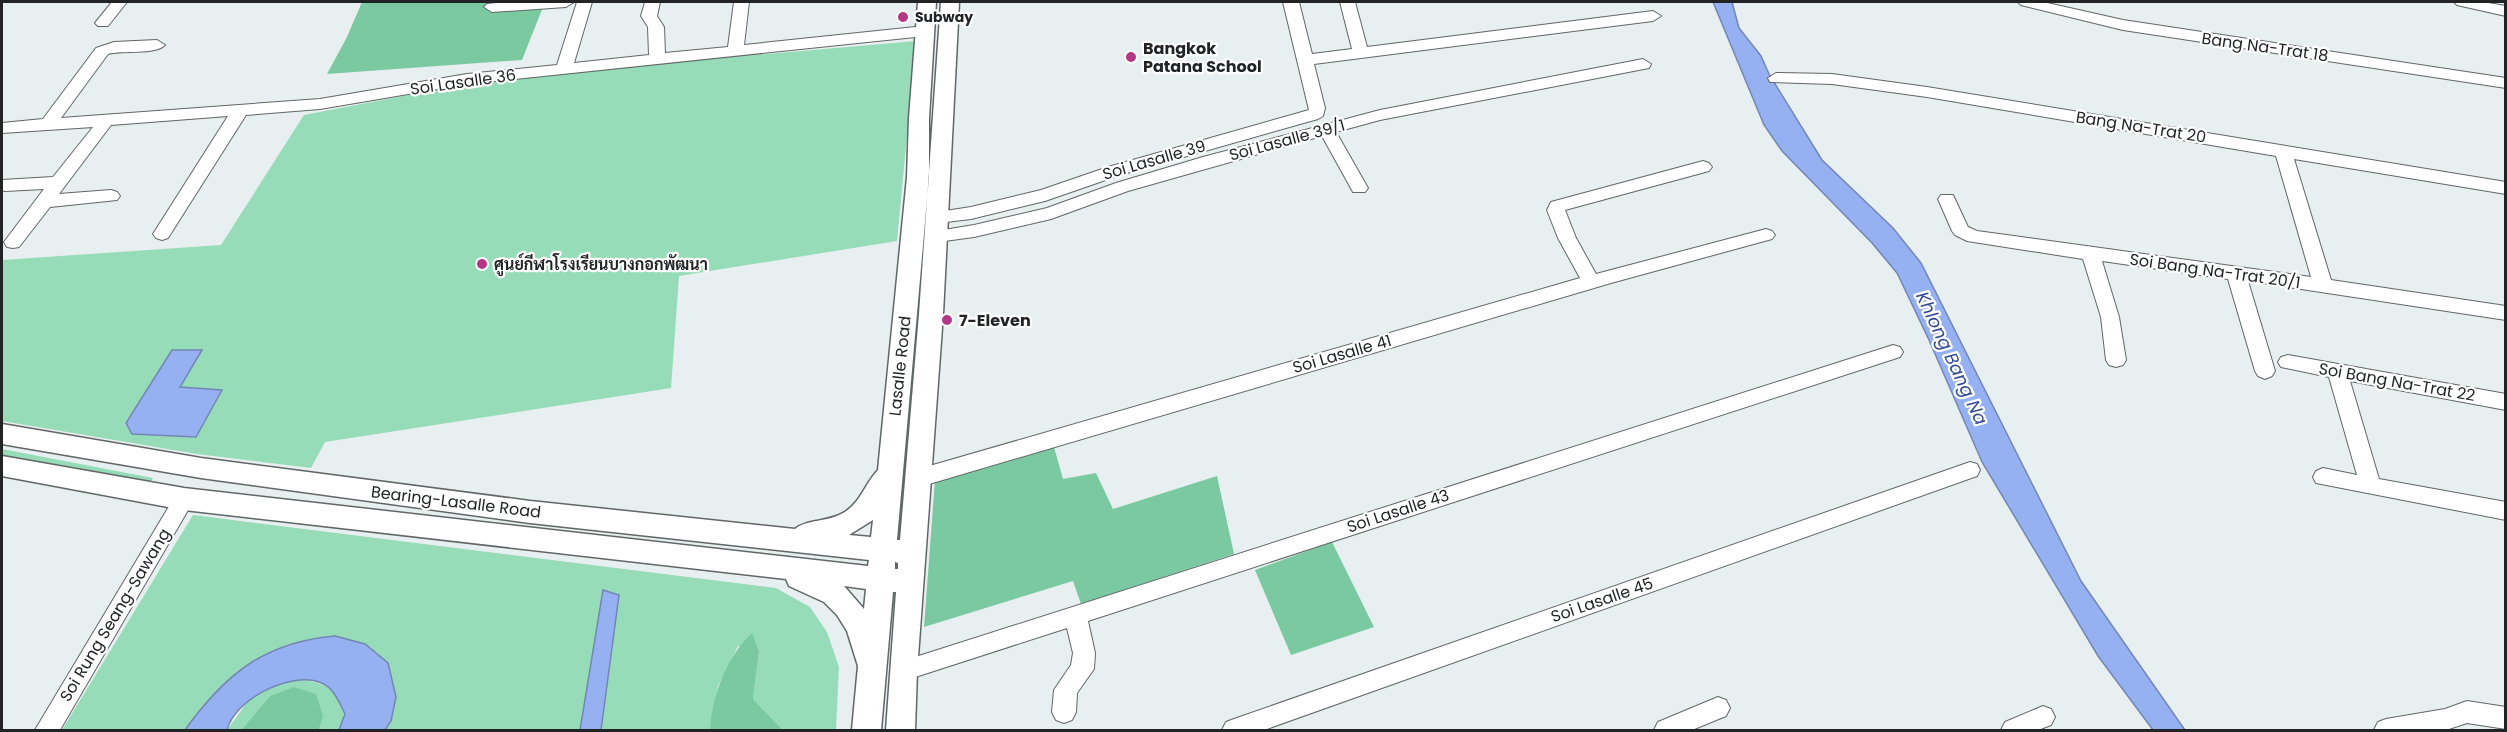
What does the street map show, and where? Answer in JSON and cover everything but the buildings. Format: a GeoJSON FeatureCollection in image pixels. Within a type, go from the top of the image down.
{"type":"FeatureCollection","features":[{"type":"Feature","properties":{"kind":"street"},"geometry":{"type":"LineString","coordinates":[[103,23],[119,2]]}},
{"type":"Feature","properties":{"kind":"street"},"geometry":{"type":"LineString","coordinates":[[492,7],[566,2]]}},
{"type":"Feature","properties":{"kind":"street"},"geometry":{"type":"LineString","coordinates":[[564,68],[584,2]]}},
{"type":"Feature","properties":{"kind":"street"},"geometry":{"type":"LineString","coordinates":[[652,2],[649,16],[656,27],[657,58]]}},
{"type":"Feature","properties":{"kind":"street"},"geometry":{"type":"LineString","coordinates":[[736,50],[741,2]]}},
{"type":"Feature","properties":{"kind":"street","name":"Lasalle Road"},"geometry":{"type":"LineString","coordinates":[[901,730],[903,671],[937,227],[919,118],[927,2]]}},
{"type":"Feature","properties":{"kind":"street","name":"Lasalle Road"},"geometry":{"type":"LineString","coordinates":[[866,730],[892,450],[949,29],[950,2]]}},
{"type":"Feature","properties":{"kind":"street","name":"Soi Lasalle 39"},"geometry":{"type":"LineString","coordinates":[[937,227],[971,213],[1045,195],[1114,171],[1312,116],[1317,112],[1317,108],[1290,2]]}},
{"type":"Feature","properties":{"kind":"street"},"geometry":{"type":"LineString","coordinates":[[1347,2],[1361,53]]}},
{"type":"Feature","properties":{"kind":"street","name":"Bang Na-Trat 18"},"geometry":{"type":"LineString","coordinates":[[2026,2],[2123,25],[2505,83]]}},
{"type":"Feature","properties":{"kind":"street"},"geometry":{"type":"LineString","coordinates":[[2462,2],[2505,11]]}},
{"type":"Feature","properties":{"kind":"street"},"geometry":{"type":"LineString","coordinates":[[1305,60],[1653,16]]}},
{"type":"Feature","properties":{"kind":"street"},"geometry":{"type":"LineString","coordinates":[[925,31],[949,29]]}},
{"type":"Feature","properties":{"kind":"street","name":"Soi Lasalle 36"},"geometry":{"type":"LineString","coordinates":[[2,128],[320,104],[467,79],[925,31]]}},
{"type":"Feature","properties":{"kind":"street"},"geometry":{"type":"LineString","coordinates":[[47,126],[102,51],[114,47],[158,45]]}},
{"type":"Feature","properties":{"kind":"street","name":"Soi Lasalle 39/1"},"geometry":{"type":"LineString","coordinates":[[937,227],[974,231],[1051,213],[1122,187],[1198,164],[1380,115],[1643,64]]}},
{"type":"Feature","properties":{"kind":"street","name":"Bang Na-Trat 20"},"geometry":{"type":"LineString","coordinates":[[1776,78],[1832,79],[1927,92],[2505,188]]}},
{"type":"Feature","properties":{"kind":"street"},"geometry":{"type":"LineString","coordinates":[[162,234],[240,111]]}},
{"type":"Feature","properties":{"kind":"street"},"geometry":{"type":"LineString","coordinates":[[13,242],[105,122]]}},
{"type":"Feature","properties":{"kind":"street"},"geometry":{"type":"LineString","coordinates":[[1327,131],[1359,188]]}},
{"type":"Feature","properties":{"kind":"street"},"geometry":{"type":"LineString","coordinates":[[2283,150],[2323,286]]}},
{"type":"Feature","properties":{"kind":"street"},"geometry":{"type":"LineString","coordinates":[[1591,282],[1567,238],[1556,210],[1557,206],[1703,167]]}},
{"type":"Feature","properties":{"kind":"street"},"geometry":{"type":"LineString","coordinates":[[5,184],[58,183]]}},
{"type":"Feature","properties":{"kind":"street"},"geometry":{"type":"LineString","coordinates":[[44,201],[111,196]]}},
{"type":"Feature","properties":{"kind":"street","name":"Soi Bang Na-Trat 20/1"},"geometry":{"type":"LineString","coordinates":[[1947,199],[1961,231],[1966,235],[2505,313]]}},
{"type":"Feature","properties":{"kind":"street","name":"Soi Lasalle 41"},"geometry":{"type":"LineString","coordinates":[[919,478],[1591,282],[1766,235]]}},
{"type":"Feature","properties":{"kind":"street"},"geometry":{"type":"LineString","coordinates":[[2091,254],[2110,317],[2116,360]]}},
{"type":"Feature","properties":{"kind":"street"},"geometry":{"type":"LineString","coordinates":[[2236,273],[2265,371]]}},
{"type":"Feature","properties":{"kind":"street","name":"Soi Lasalle 43"},"geometry":{"type":"LineString","coordinates":[[903,671],[1893,352]]}},
{"type":"Feature","properties":{"kind":"street","name":"Soi Bang Na-Trat 22"},"geometry":{"type":"LineString","coordinates":[[2288,362],[2505,402]]}},
{"type":"Feature","properties":{"kind":"street"},"geometry":{"type":"LineString","coordinates":[[2337,371],[2371,486]]}},
{"type":"Feature","properties":{"kind":"street","name":"Bearing-Lasalle Road"},"geometry":{"type":"LineString","coordinates":[[2,434],[181,465],[519,510],[913,553]]}},
{"type":"Feature","properties":{"kind":"street"},"geometry":{"type":"LineString","coordinates":[[752,537],[799,536],[830,532],[848,526],[861,517],[876,497],[886,475],[892,450]]}},
{"type":"Feature","properties":{"kind":"street"},"geometry":{"type":"LineString","coordinates":[[157,494],[181,465]]}},
{"type":"Feature","properties":{"kind":"street","name":"Bearing-Lasalle Road"},"geometry":{"type":"LineString","coordinates":[[2,466],[184,499],[910,582]]}},
{"type":"Feature","properties":{"kind":"street","name":"Soi Lasalle 45"},"geometry":{"type":"LineString","coordinates":[[1234,730],[1970,470]]}},
{"type":"Feature","properties":{"kind":"street"},"geometry":{"type":"LineString","coordinates":[[2323,477],[2505,510]]}},
{"type":"Feature","properties":{"kind":"street","name":"Soi Rung Seang-Sawang"},"geometry":{"type":"LineString","coordinates":[[47,730],[184,499]]}},
{"type":"Feature","properties":{"kind":"street"},"geometry":{"type":"LineString","coordinates":[[754,565],[790,574],[813,583],[834,594],[850,610],[868,655],[870,693]]}},
{"type":"Feature","properties":{"kind":"street"},"geometry":{"type":"LineString","coordinates":[[1064,712],[1066,690],[1082,669],[1084,653],[1075,616]]}},
{"type":"Feature","properties":{"kind":"street"},"geometry":{"type":"LineString","coordinates":[[1666,730],[1718,708]]}},
{"type":"Feature","properties":{"kind":"street"},"geometry":{"type":"LineString","coordinates":[[2386,730],[2448,725],[2467,712],[2505,718]]}},
{"type":"Feature","properties":{"kind":"street"},"geometry":{"type":"LineString","coordinates":[[2013,730],[2043,717]]}},
{"type":"Feature","properties":{"kind":"green space"},"geometry":{"type":"Polygon","coordinates":[[[362,2],[545,2],[522,60],[327,74],[347,37],[362,2]]]}},
{"type":"Feature","properties":{"kind":"green space","name":"ศูนย์กีฬาโรงเรียนบางกอกพัฒนา"},"geometry":{"type":"Polygon","coordinates":[[[916,41],[897,241],[679,276],[671,388],[325,442],[311,468],[197,454],[2,421],[2,260],[221,245],[304,115],[465,84],[563,72],[916,41]]]}},
{"type":"Feature","properties":{"kind":"green space"},"geometry":{"type":"Polygon","coordinates":[[[1054,447],[1063,479],[1096,473],[1113,509],[1217,476],[1234,554],[1081,604],[1073,581],[924,627],[935,480],[1054,447]]]}},
{"type":"Feature","properties":{"kind":"green space"},"geometry":{"type":"Polygon","coordinates":[[[2,449],[153,478],[150,483],[2,457],[2,449]]]}},
{"type":"Feature","properties":{"kind":"green space"},"geometry":{"type":"Polygon","coordinates":[[[193,515],[776,588],[810,607],[827,632],[839,667],[836,730],[783,730],[753,699],[759,652],[738,646],[718,686],[710,730],[601,730],[619,595],[603,590],[580,730],[385,730],[391,721],[388,664],[235,676],[203,706],[185,730],[62,730],[193,515]]]}},
{"type":"Feature","properties":{"kind":"green space"},"geometry":{"type":"Polygon","coordinates":[[[1332,542],[1374,627],[1291,655],[1255,570],[1332,542]]]}},
{"type":"Feature","properties":{"kind":"green space"},"geometry":{"type":"Polygon","coordinates":[[[752,633],[759,652],[753,699],[783,730],[710,730],[717,691],[722,678],[735,654],[752,633]]]}},
{"type":"Feature","properties":{"kind":"green space"},"geometry":{"type":"Polygon","coordinates":[[[297,679],[322,685],[337,698],[345,714],[339,730],[319,730],[323,716],[270,696],[241,730],[227,730],[248,701],[271,687],[297,679]]]}},
{"type":"Feature","properties":{"kind":"green space"},"geometry":{"type":"Polygon","coordinates":[[[294,687],[316,694],[323,716],[319,730],[241,730],[270,696],[294,687]]]}},
{"type":"Feature","properties":{"kind":"water","name":"Khlong Bang Na"},"geometry":{"type":"Polygon","coordinates":[[[1713,2],[1732,2],[1739,28],[1761,56],[1769,74],[1822,160],[1893,228],[1921,263],[2081,581],[2185,730],[2153,730],[2098,656],[1982,462],[1897,273],[1872,243],[1782,151],[1764,125],[1713,2]]]}},
{"type":"Feature","properties":{"kind":"water"},"geometry":{"type":"Polygon","coordinates":[[[172,350],[202,350],[180,387],[222,390],[196,437],[132,434],[126,423],[172,350]]]}},
{"type":"Feature","properties":{"kind":"water"},"geometry":{"type":"Polygon","coordinates":[[[603,590],[619,595],[601,730],[580,730],[603,590]]]}},
{"type":"Feature","properties":{"kind":"water"},"geometry":{"type":"Polygon","coordinates":[[[335,636],[365,644],[388,663],[396,697],[391,721],[385,730],[339,730],[345,714],[335,695],[324,684],[307,680],[279,685],[252,699],[232,719],[227,730],[185,730],[215,693],[249,664],[288,645],[335,636]]]}},
{"type":"Feature","properties":{"kind":"place","name":"Subway"},"geometry":{"type":"Point","coordinates":[903,17]}},
{"type":"Feature","properties":{"kind":"place","name":"Bangkok Patana School"},"geometry":{"type":"Point","coordinates":[1131,57]}},
{"type":"Feature","properties":{"kind":"place","name":"ศูนย์กีฬาโรงเรียนบางกอกพัฒนา"},"geometry":{"type":"Point","coordinates":[482,264]}},
{"type":"Feature","properties":{"kind":"place","name":"7-Eleven"},"geometry":{"type":"Point","coordinates":[947,320]}}]}
